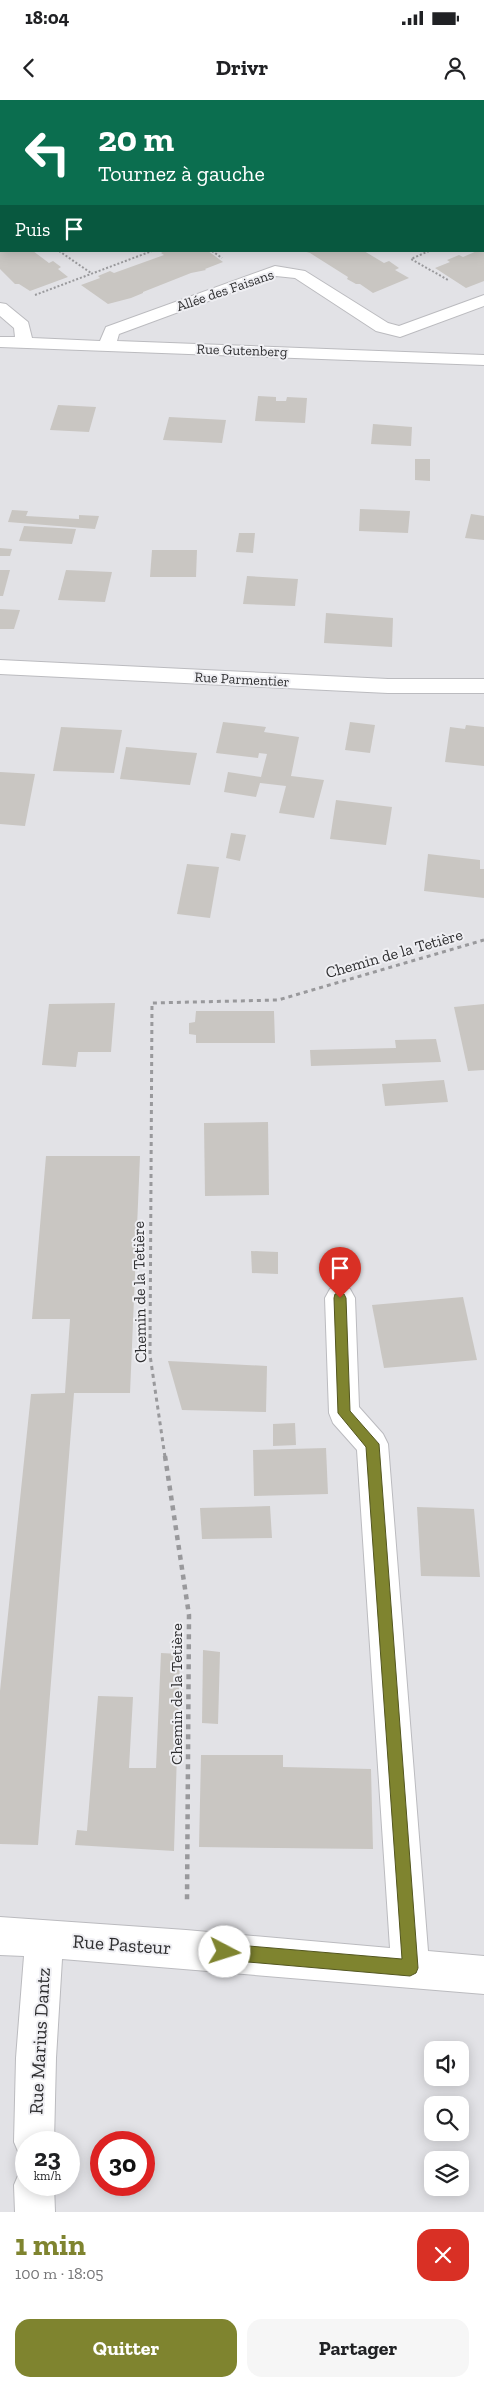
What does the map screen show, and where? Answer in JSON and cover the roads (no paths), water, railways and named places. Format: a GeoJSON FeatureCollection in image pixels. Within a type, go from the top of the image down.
{"type":"FeatureCollection","features":[{"type":"Feature","properties":{"kind":"street","name":"Allée des Faisans"},"geometry":{"type":"LineString","coordinates":[[107,345],[112,330],[276,271],[300,274],[382,326],[400,332],[484,300]]}},
{"type":"Feature","properties":{"kind":"street"},"geometry":{"type":"LineString","coordinates":[[0,308],[22,326],[24,343]]}},
{"type":"Feature","properties":{"kind":"street","name":"Rue Gutenberg"},"geometry":{"type":"LineString","coordinates":[[0,342],[484,360]]}},
{"type":"Feature","properties":{"kind":"street","name":"Rue Parmentier"},"geometry":{"type":"LineString","coordinates":[[0,667],[388,686],[484,686]]}},
{"type":"Feature","properties":{"kind":"street"},"geometry":{"type":"LineString","coordinates":[[340,1298],[344,1413],[372,1444],[410,1968]]}},
{"type":"Feature","properties":{"kind":"street","name":"Rue Pasteur"},"geometry":{"type":"LineString","coordinates":[[0,1936],[186,1949],[484,1974]]}},
{"type":"Feature","properties":{"kind":"street","name":"Rue Marius Dantz"},"geometry":{"type":"LineString","coordinates":[[35,2131],[44,1938]]}},
{"type":"Feature","properties":{"kind":"street"},"geometry":{"type":"LineString","coordinates":[[34,2196],[35,2212]]}}]}
